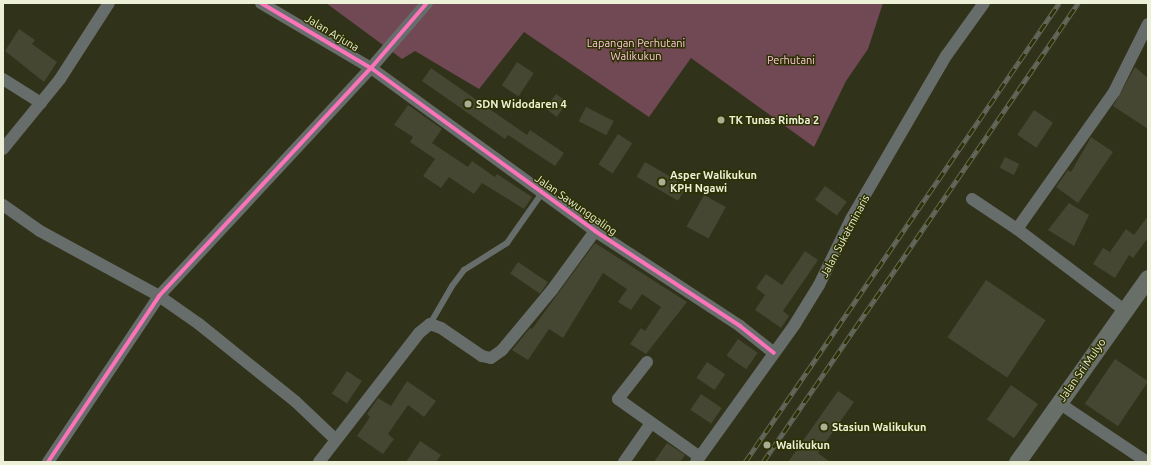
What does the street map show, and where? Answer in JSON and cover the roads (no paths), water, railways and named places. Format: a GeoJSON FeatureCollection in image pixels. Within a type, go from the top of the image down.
{"type":"FeatureCollection","features":[{"type":"Feature","properties":{"kind":"main road","name":"Jalan Sri Mulyo"},"geometry":{"type":"LineString","coordinates":[[1017,462],[1148,278]]}},
{"type":"Feature","properties":{"kind":"street"},"geometry":{"type":"LineString","coordinates":[[3,149],[41,103],[109,3]]}},
{"type":"Feature","properties":{"kind":"street","name":"Jalan Arjuna"},"geometry":{"type":"LineString","coordinates":[[261,3],[306,27],[372,68]]}},
{"type":"Feature","properties":{"kind":"street"},"geometry":{"type":"LineString","coordinates":[[48,462],[159,296],[372,68],[427,3]]}},
{"type":"Feature","properties":{"kind":"street","name":"Jalan Sukatminaris"},"geometry":{"type":"LineString","coordinates":[[698,460],[774,353],[819,285],[851,219],[946,56],[984,3]]}},
{"type":"Feature","properties":{"kind":"street"},"geometry":{"type":"LineString","coordinates":[[1017,229],[1114,92],[1148,24]]}},
{"type":"Feature","properties":{"kind":"street","name":"Jalan Sawunggaling"},"geometry":{"type":"LineString","coordinates":[[372,68],[596,231],[740,326],[774,353]]}},
{"type":"Feature","properties":{"kind":"street"},"geometry":{"type":"LineString","coordinates":[[3,79],[41,103]]}},
{"type":"Feature","properties":{"kind":"street"},"geometry":{"type":"LineString","coordinates":[[972,199],[1017,229],[1124,310]]}},
{"type":"Feature","properties":{"kind":"street"},"geometry":{"type":"LineString","coordinates":[[3,205],[40,231],[159,296],[199,324],[296,402],[335,438]]}},
{"type":"Feature","properties":{"kind":"street"},"geometry":{"type":"LineString","coordinates":[[319,462],[335,438],[419,333],[430,324],[441,328],[482,356],[491,358],[502,350],[552,290],[596,231]]}},
{"type":"Feature","properties":{"kind":"street"},"geometry":{"type":"LineString","coordinates":[[647,362],[618,399],[698,460]]}},
{"type":"Feature","properties":{"kind":"street"},"geometry":{"type":"LineString","coordinates":[[1059,403],[1147,462]]}},
{"type":"Feature","properties":{"kind":"street"},"geometry":{"type":"LineString","coordinates":[[624,462],[651,423]]}},
{"type":"Feature","properties":{"kind":"lane"},"geometry":{"type":"LineString","coordinates":[[430,324],[452,286],[464,270],[507,242],[542,192]]}},
{"type":"Feature","properties":{"kind":"railway"},"geometry":{"type":"LineString","coordinates":[[745,462],[1059,3]]}},
{"type":"Feature","properties":{"kind":"railway"},"geometry":{"type":"LineString","coordinates":[[763,462],[1078,3]]}},
{"type":"Feature","properties":{"kind":"place","name":"SDN Widodaren 4"},"geometry":{"type":"Point","coordinates":[468,104]}},
{"type":"Feature","properties":{"kind":"place","name":"TK Tunas Rimba 2"},"geometry":{"type":"Point","coordinates":[721,120]}},
{"type":"Feature","properties":{"kind":"place","name":"Asper Walikukun KPH Ngawi"},"geometry":{"type":"Point","coordinates":[662,182]}},
{"type":"Feature","properties":{"kind":"place","name":"Stasiun Walikukun"},"geometry":{"type":"Point","coordinates":[824,427]}},
{"type":"Feature","properties":{"kind":"place","name":"Walikukun"},"geometry":{"type":"Point","coordinates":[767,445]}},
{"type":"Feature","properties":{"kind":"park label","name":"Lapangan Perhutani Walikukun"},"geometry":{"type":"Point","coordinates":[636,50]}},
{"type":"Feature","properties":{"kind":"park label","name":"Perhutani"},"geometry":{"type":"Point","coordinates":[791,60]}}]}
